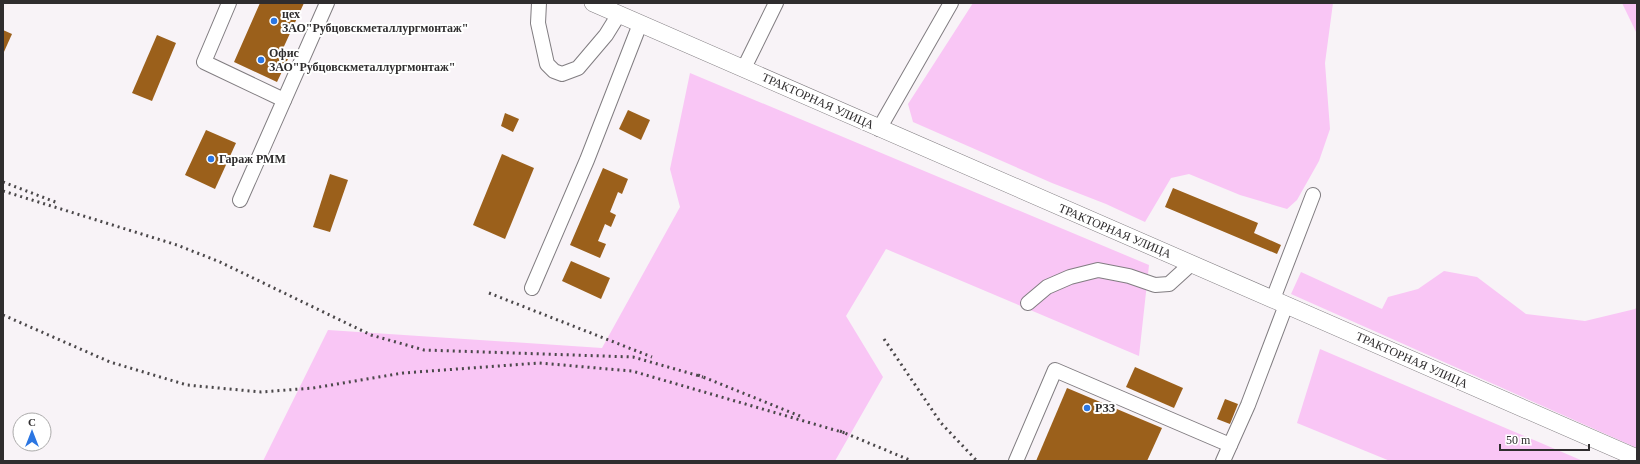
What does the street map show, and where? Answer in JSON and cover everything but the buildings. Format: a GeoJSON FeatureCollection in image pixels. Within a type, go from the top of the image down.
{"type":"FeatureCollection","features":[{"type":"Feature","properties":{"kind":"main road","name":"ТРАКТОРНАЯ УЛИЦА"},"geometry":{"type":"LineString","coordinates":[[593,3],[744,68],[879,129],[1637,458]]}},
{"type":"Feature","properties":{"kind":"lane"},"geometry":{"type":"LineString","coordinates":[[229,3],[204,62],[284,100]]}},
{"type":"Feature","properties":{"kind":"lane"},"geometry":{"type":"LineString","coordinates":[[240,200],[327,3]]}},
{"type":"Feature","properties":{"kind":"lane"},"geometry":{"type":"LineString","coordinates":[[539,3],[538,23],[547,64],[554,71],[562,74],[578,68],[606,35],[619,14]]}},
{"type":"Feature","properties":{"kind":"lane"},"geometry":{"type":"LineString","coordinates":[[744,68],[776,3]]}},
{"type":"Feature","properties":{"kind":"lane"},"geometry":{"type":"LineString","coordinates":[[879,129],[951,3]]}},
{"type":"Feature","properties":{"kind":"lane"},"geometry":{"type":"LineString","coordinates":[[532,288],[586,160],[640,24]]}},
{"type":"Feature","properties":{"kind":"lane"},"geometry":{"type":"LineString","coordinates":[[1223,461],[1248,405],[1313,194]]}},
{"type":"Feature","properties":{"kind":"lane"},"geometry":{"type":"LineString","coordinates":[[1028,303],[1047,287],[1070,277],[1098,270],[1129,276],[1155,285],[1169,284],[1191,264]]}},
{"type":"Feature","properties":{"kind":"lane"},"geometry":{"type":"LineString","coordinates":[[1016,461],[1055,370],[1230,445]]}},
{"type":"Feature","properties":{"kind":"shaded area"},"geometry":{"type":"Polygon","coordinates":[[[973,3],[1333,3],[1325,63],[1330,129],[1319,161],[1297,200],[1287,209],[1240,195],[1189,174],[1171,178],[1145,222],[913,122],[908,104],[973,3]]]}},
{"type":"Feature","properties":{"kind":"shaded area"},"geometry":{"type":"Polygon","coordinates":[[[1622,3],[1637,3],[1637,34],[1622,3]]]}},
{"type":"Feature","properties":{"kind":"shaded area"},"geometry":{"type":"Polygon","coordinates":[[[690,73],[1149,265],[1139,356],[886,249],[846,316],[883,377],[835,461],[263,461],[328,330],[602,348],[680,207],[670,169],[690,73]]]}},
{"type":"Feature","properties":{"kind":"shaded area"},"geometry":{"type":"Polygon","coordinates":[[[1444,271],[1477,277],[1526,314],[1585,321],[1635,309],[1637,307],[1637,448],[1291,294],[1301,272],[1382,309],[1388,297],[1418,289],[1444,271]]]}},
{"type":"Feature","properties":{"kind":"shaded area"},"geometry":{"type":"Polygon","coordinates":[[[1320,349],[1583,461],[1390,461],[1297,423],[1320,349]]]}},
{"type":"Feature","properties":{"kind":"railway"},"geometry":{"type":"LineString","coordinates":[[3,182],[58,203]]}},
{"type":"Feature","properties":{"kind":"railway"},"geometry":{"type":"LineString","coordinates":[[3,191],[177,245],[220,262],[371,335],[424,350],[633,357],[703,377]]}},
{"type":"Feature","properties":{"kind":"railway"},"geometry":{"type":"LineString","coordinates":[[489,293],[652,357]]}},
{"type":"Feature","properties":{"kind":"railway"},"geometry":{"type":"LineString","coordinates":[[3,315],[110,362],[187,385],[261,392],[313,388],[403,373],[539,363],[632,371],[845,433]]}},
{"type":"Feature","properties":{"kind":"railway"},"geometry":{"type":"LineString","coordinates":[[884,339],[941,423],[977,461]]}},
{"type":"Feature","properties":{"kind":"railway"},"geometry":{"type":"LineString","coordinates":[[698,375],[800,416]]}},
{"type":"Feature","properties":{"kind":"railway"},"geometry":{"type":"LineString","coordinates":[[840,431],[912,461]]}},
{"type":"Feature","properties":{"kind":"place","name":"цех ЗАО\"Рубцовскметаллургмонтаж\""},"geometry":{"type":"Point","coordinates":[274,21]}},
{"type":"Feature","properties":{"kind":"place","name":"Офис ЗАО\"Рубцовскметаллургмонтаж\""},"geometry":{"type":"Point","coordinates":[261,60]}},
{"type":"Feature","properties":{"kind":"place","name":"Гараж РММ"},"geometry":{"type":"Point","coordinates":[211,159]}},
{"type":"Feature","properties":{"kind":"place","name":"РЗЗ"},"geometry":{"type":"Point","coordinates":[1087,408]}}]}
